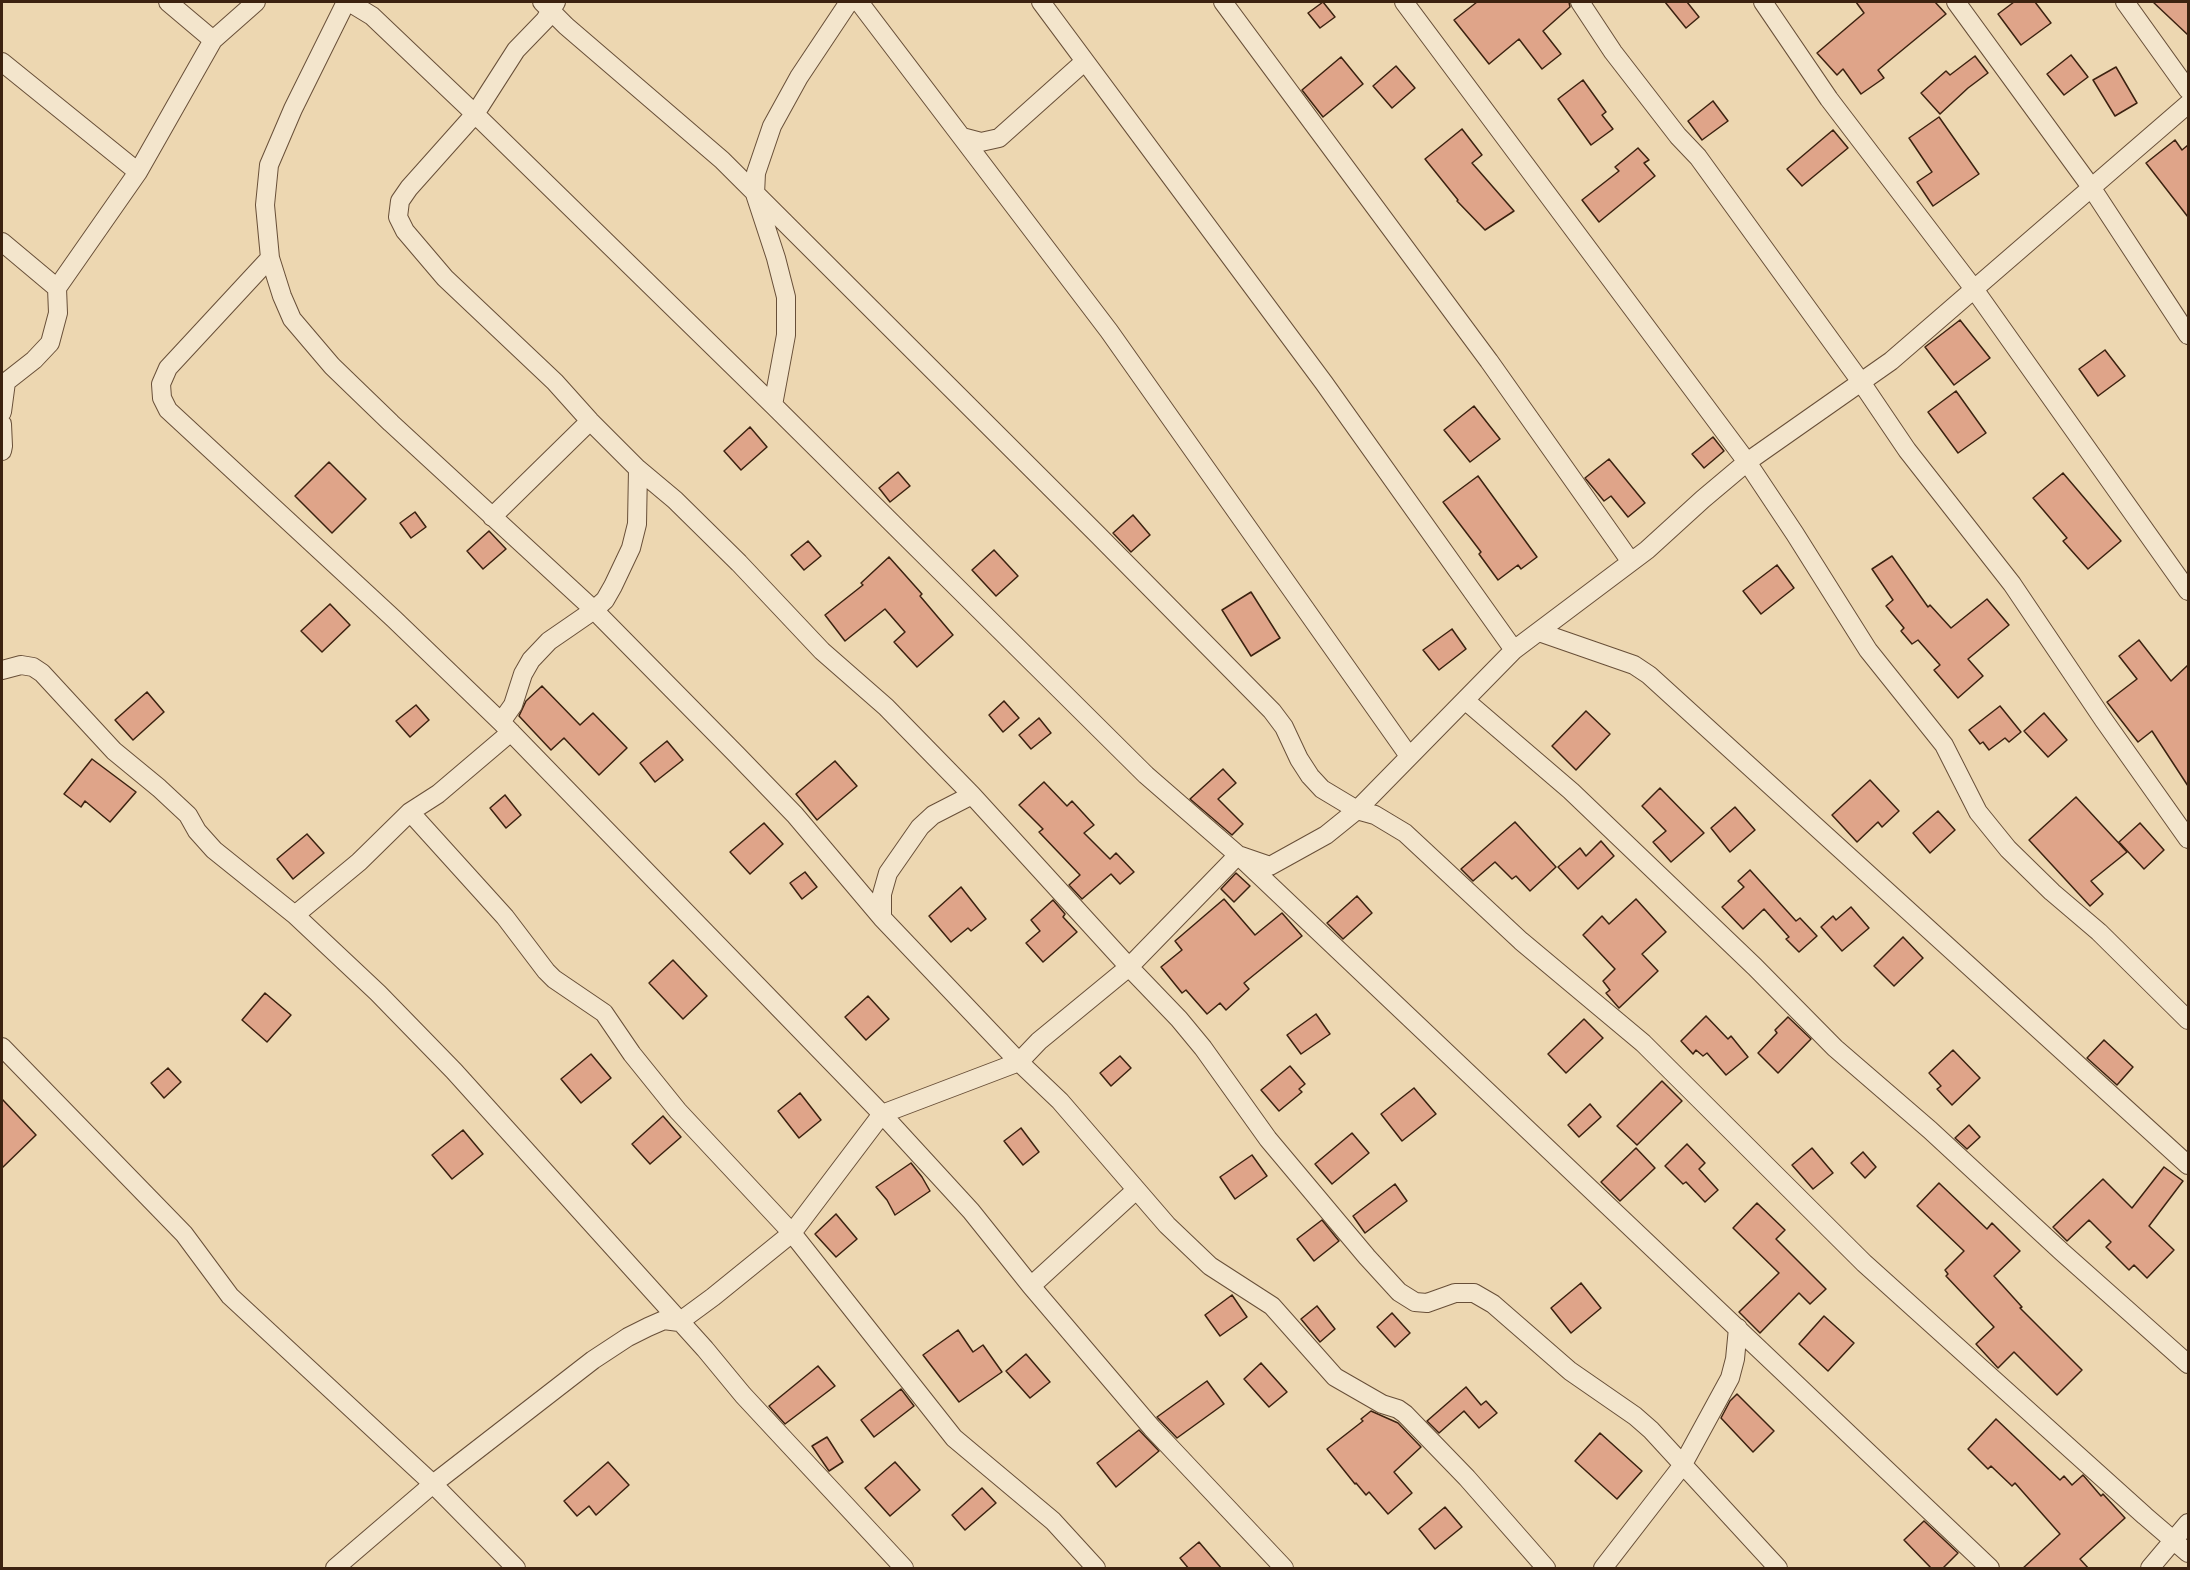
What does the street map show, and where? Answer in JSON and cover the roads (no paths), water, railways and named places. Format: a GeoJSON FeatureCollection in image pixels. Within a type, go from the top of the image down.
{"type":"FeatureCollection","features":[{"type":"Feature","properties":{"kind":"street"},"geometry":{"type":"LineString","coordinates":[[168,2],[213,40]]}},
{"type":"Feature","properties":{"kind":"street"},"geometry":{"type":"LineString","coordinates":[[2,412],[7,376],[34,360],[50,343],[58,313],[57,288],[138,172],[213,40],[256,2]]}},
{"type":"Feature","properties":{"kind":"street"},"geometry":{"type":"LineString","coordinates":[[1546,1569],[1467,1478],[1405,1414],[1382,1404],[1335,1377],[1272,1306],[1210,1266],[1167,1225],[1060,1101],[1019,1062],[882,918],[795,815],[594,610],[332,366],[292,319],[270,258],[265,205],[269,165],[293,109],[348,2],[372,16],[475,114],[773,405],[1146,775],[1238,855],[1990,1569]]}},
{"type":"Feature","properties":{"kind":"street"},"geometry":{"type":"LineString","coordinates":[[773,405],[786,335],[786,297],[755,194],[756,173],[772,126],[799,77],[849,2]]}},
{"type":"Feature","properties":{"kind":"street"},"geometry":{"type":"LineString","coordinates":[[859,2],[1109,331],[1409,756]]}},
{"type":"Feature","properties":{"kind":"street"},"geometry":{"type":"LineString","coordinates":[[1041,2],[1324,382],[1514,650]]}},
{"type":"Feature","properties":{"kind":"street"},"geometry":{"type":"LineString","coordinates":[[1223,2],[1489,361],[1631,562]]}},
{"type":"Feature","properties":{"kind":"street"},"geometry":{"type":"LineString","coordinates":[[1404,2],[1748,462],[1868,650],[1944,745],[1978,812],[2008,849],[2037,878],[2098,932],[2188,1020]]}},
{"type":"Feature","properties":{"kind":"street"},"geometry":{"type":"LineString","coordinates":[[1580,2],[1614,52],[1678,136],[1698,157],[1861,382],[1907,450],[2012,584],[2188,839]]}},
{"type":"Feature","properties":{"kind":"street"},"geometry":{"type":"LineString","coordinates":[[1763,2],[1830,99],[1974,289],[2188,591]]}},
{"type":"Feature","properties":{"kind":"street"},"geometry":{"type":"LineString","coordinates":[[1956,2],[2091,187],[2188,335]]}},
{"type":"Feature","properties":{"kind":"street"},"geometry":{"type":"LineString","coordinates":[[2125,2],[2188,90]]}},
{"type":"Feature","properties":{"kind":"street"},"geometry":{"type":"LineString","coordinates":[[1778,1569],[1651,1430],[1635,1416],[1570,1371],[1493,1304],[1474,1293],[1455,1293],[1426,1303],[1414,1302],[1399,1292],[1366,1257],[1268,1139],[1203,1048],[1179,1019],[972,795],[886,707],[822,651],[739,563],[675,500],[638,470],[555,382],[446,278],[410,237],[398,217],[400,201],[475,114],[516,50],[544,20],[550,4],[617,71],[722,160],[1096,532],[1272,711],[1284,727],[1299,759],[1322,789],[1357,810],[1375,815],[1405,833],[1521,941],[1643,1043],[1864,1263],[2188,1553]]}},
{"type":"Feature","properties":{"kind":"street"},"geometry":{"type":"LineString","coordinates":[[2,62],[138,172]]}},
{"type":"Feature","properties":{"kind":"street"},"geometry":{"type":"LineString","coordinates":[[962,137],[981,142],[999,138],[1084,62]]}},
{"type":"Feature","properties":{"kind":"street"},"geometry":{"type":"LineString","coordinates":[[1238,855],[1270,866],[1326,835],[1357,810],[1514,650],[1647,550],[1748,462],[1891,361],[2188,104]]}},
{"type":"Feature","properties":{"kind":"street"},"geometry":{"type":"LineString","coordinates":[[2,242],[57,288]]}},
{"type":"Feature","properties":{"kind":"street"},"geometry":{"type":"LineString","coordinates":[[270,258],[168,368],[161,384],[162,398],[168,411],[394,619],[506,727],[882,1114],[971,1211],[1031,1286],[1152,1428],[1284,1569]]}},
{"type":"Feature","properties":{"kind":"street"},"geometry":{"type":"LineString","coordinates":[[492,517],[590,421]]}},
{"type":"Feature","properties":{"kind":"street"},"geometry":{"type":"LineString","coordinates":[[2,424],[2,451]]}},
{"type":"Feature","properties":{"kind":"street"},"geometry":{"type":"LineString","coordinates":[[295,915],[359,862],[410,812],[446,788],[506,727],[523,674],[531,660],[549,641],[605,600],[631,548],[637,524],[638,470]]}},
{"type":"Feature","properties":{"kind":"street"},"geometry":{"type":"LineString","coordinates":[[1539,632],[1634,665],[1649,675],[2188,1165]]}},
{"type":"Feature","properties":{"kind":"street"},"geometry":{"type":"LineString","coordinates":[[2,670],[21,665],[33,667],[42,673],[114,750],[188,816],[197,831],[214,850],[295,915],[378,993],[454,1071],[801,1459],[904,1569]]}},
{"type":"Feature","properties":{"kind":"street"},"geometry":{"type":"LineString","coordinates":[[1466,701],[1571,790],[1755,967],[1835,1048],[1930,1130],[2188,1364]]}},
{"type":"Feature","properties":{"kind":"street"},"geometry":{"type":"LineString","coordinates":[[882,918],[882,894],[888,873],[920,827],[933,814],[972,795]]}},
{"type":"Feature","properties":{"kind":"street"},"geometry":{"type":"LineString","coordinates":[[410,812],[505,917],[546,971],[604,1013],[632,1054],[678,1111],[792,1233],[954,1438],[1053,1521],[1096,1569]]}},
{"type":"Feature","properties":{"kind":"street"},"geometry":{"type":"LineString","coordinates":[[335,1569],[433,1484],[593,1360],[628,1337],[664,1320],[679,1322],[792,1233],[882,1114],[1019,1062],[1039,1041],[1129,967],[1238,855]]}},
{"type":"Feature","properties":{"kind":"street"},"geometry":{"type":"LineString","coordinates":[[2,1047],[184,1234],[231,1296],[433,1484],[516,1569]]}},
{"type":"Feature","properties":{"kind":"street"},"geometry":{"type":"LineString","coordinates":[[1031,1286],[1136,1190]]}},
{"type":"Feature","properties":{"kind":"street"},"geometry":{"type":"LineString","coordinates":[[1604,1569],[1682,1466],[1730,1378],[1735,1359],[1738,1328]]}},
{"type":"Feature","properties":{"kind":"street"},"geometry":{"type":"LineString","coordinates":[[2150,1569],[2188,1523]]}}]}
